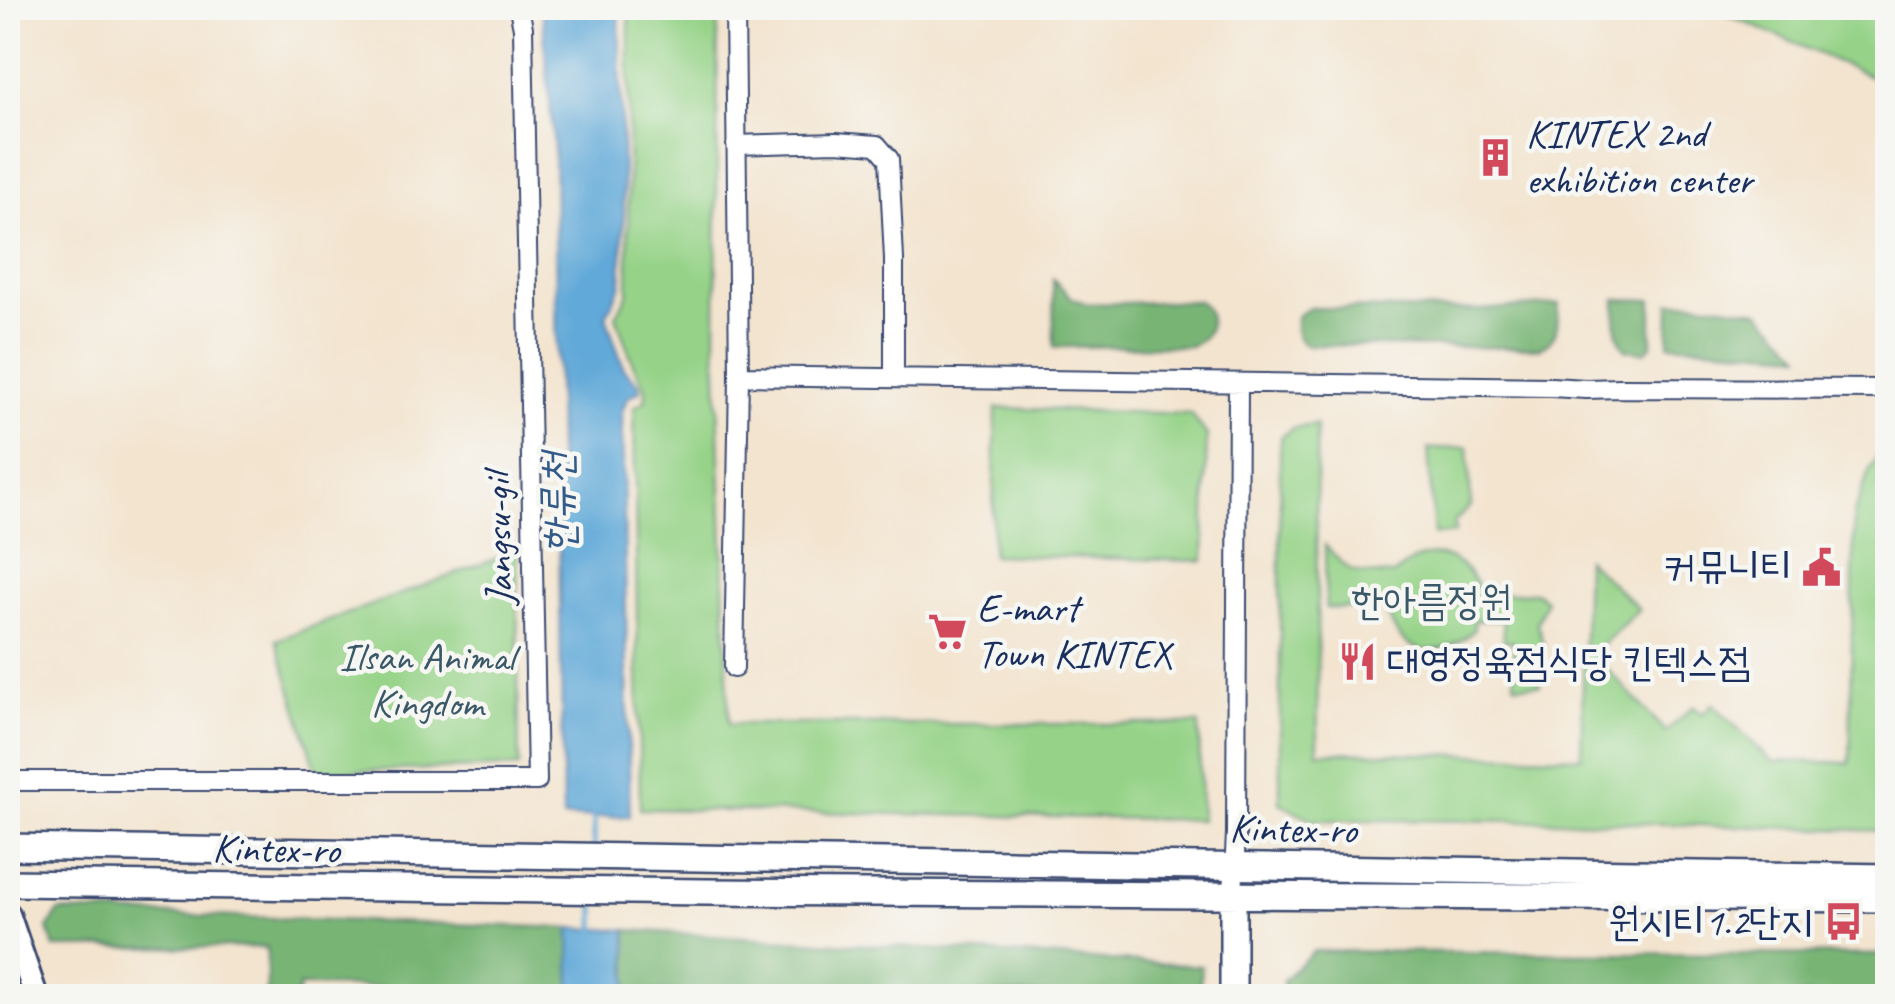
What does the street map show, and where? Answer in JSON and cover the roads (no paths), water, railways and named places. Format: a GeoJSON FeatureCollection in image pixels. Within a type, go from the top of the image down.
{"type":"FeatureCollection","features":[{"type":"Feature","properties":{"kind":"main road","name":"Kintex-ro"},"geometry":{"type":"LineString","coordinates":[[13,847],[1888,877]]}},
{"type":"Feature","properties":{"kind":"main road","name":"Kintex-ro"},"geometry":{"type":"LineString","coordinates":[[18,883],[705,892],[1888,899]]}},
{"type":"Feature","properties":{"kind":"main road"},"geometry":{"type":"LineString","coordinates":[[1233,895],[1233,996]]}},
{"type":"Feature","properties":{"kind":"street","name":"Jangsu-gil"},"geometry":{"type":"LineString","coordinates":[[8,781],[537,781],[523,28],[519,8]]}},
{"type":"Feature","properties":{"kind":"street"},"geometry":{"type":"LineString","coordinates":[[734,668],[739,376],[735,8]]}},
{"type":"Feature","properties":{"kind":"street"},"geometry":{"type":"LineString","coordinates":[[736,144],[877,145],[889,159],[894,378]]}},
{"type":"Feature","properties":{"kind":"street"},"geometry":{"type":"LineString","coordinates":[[739,376],[1551,386],[1586,390],[1888,389]]}},
{"type":"Feature","properties":{"kind":"street"},"geometry":{"type":"LineString","coordinates":[[1233,895],[1238,384]]}},
{"type":"Feature","properties":{"kind":"street"},"geometry":{"type":"LineString","coordinates":[[8,914],[36,996]]}},
{"type":"Feature","properties":{"kind":"water"},"geometry":{"type":"Polygon","coordinates":[[[542,8],[618,8],[619,14],[624,212],[621,285],[606,316],[624,369],[638,383],[640,391],[628,397],[622,411],[630,816],[563,818],[554,151],[542,8]]]}},
{"type":"Feature","properties":{"kind":"water"},"geometry":{"type":"Polygon","coordinates":[[[570,928],[627,930],[628,996],[571,996],[570,928]]]}},
{"type":"Feature","properties":{"kind":"waterway","name":"한류천"},"geometry":{"type":"LineString","coordinates":[[594,815],[594,849]]}},
{"type":"Feature","properties":{"kind":"waterway","name":"한류천"},"geometry":{"type":"LineString","coordinates":[[595,900],[595,934]]}},
{"type":"Feature","properties":{"kind":"place","name":"KINTEX 2nd exhibition center"},"geometry":{"type":"Point","coordinates":[1496,157]}},
{"type":"Feature","properties":{"kind":"place","name":"커뮤니티"},"geometry":{"type":"Point","coordinates":[1822,567]}},
{"type":"Feature","properties":{"kind":"place","name":"E-mart Town KINTEX"},"geometry":{"type":"Point","coordinates":[947,631]}},
{"type":"Feature","properties":{"kind":"place","name":"대영정육점식당 킨텍스점"},"geometry":{"type":"Point","coordinates":[1357,662]}},
{"type":"Feature","properties":{"kind":"place","name":"원시티1.2단지"},"geometry":{"type":"Point","coordinates":[1843,922]}},
{"type":"Feature","properties":{"kind":"park label","name":"한아름정원"},"geometry":{"type":"Point","coordinates":[1432,601]}},
{"type":"Feature","properties":{"kind":"park label","name":"Ilsan Animal Kingdom"},"geometry":{"type":"Point","coordinates":[427,680]}}]}
